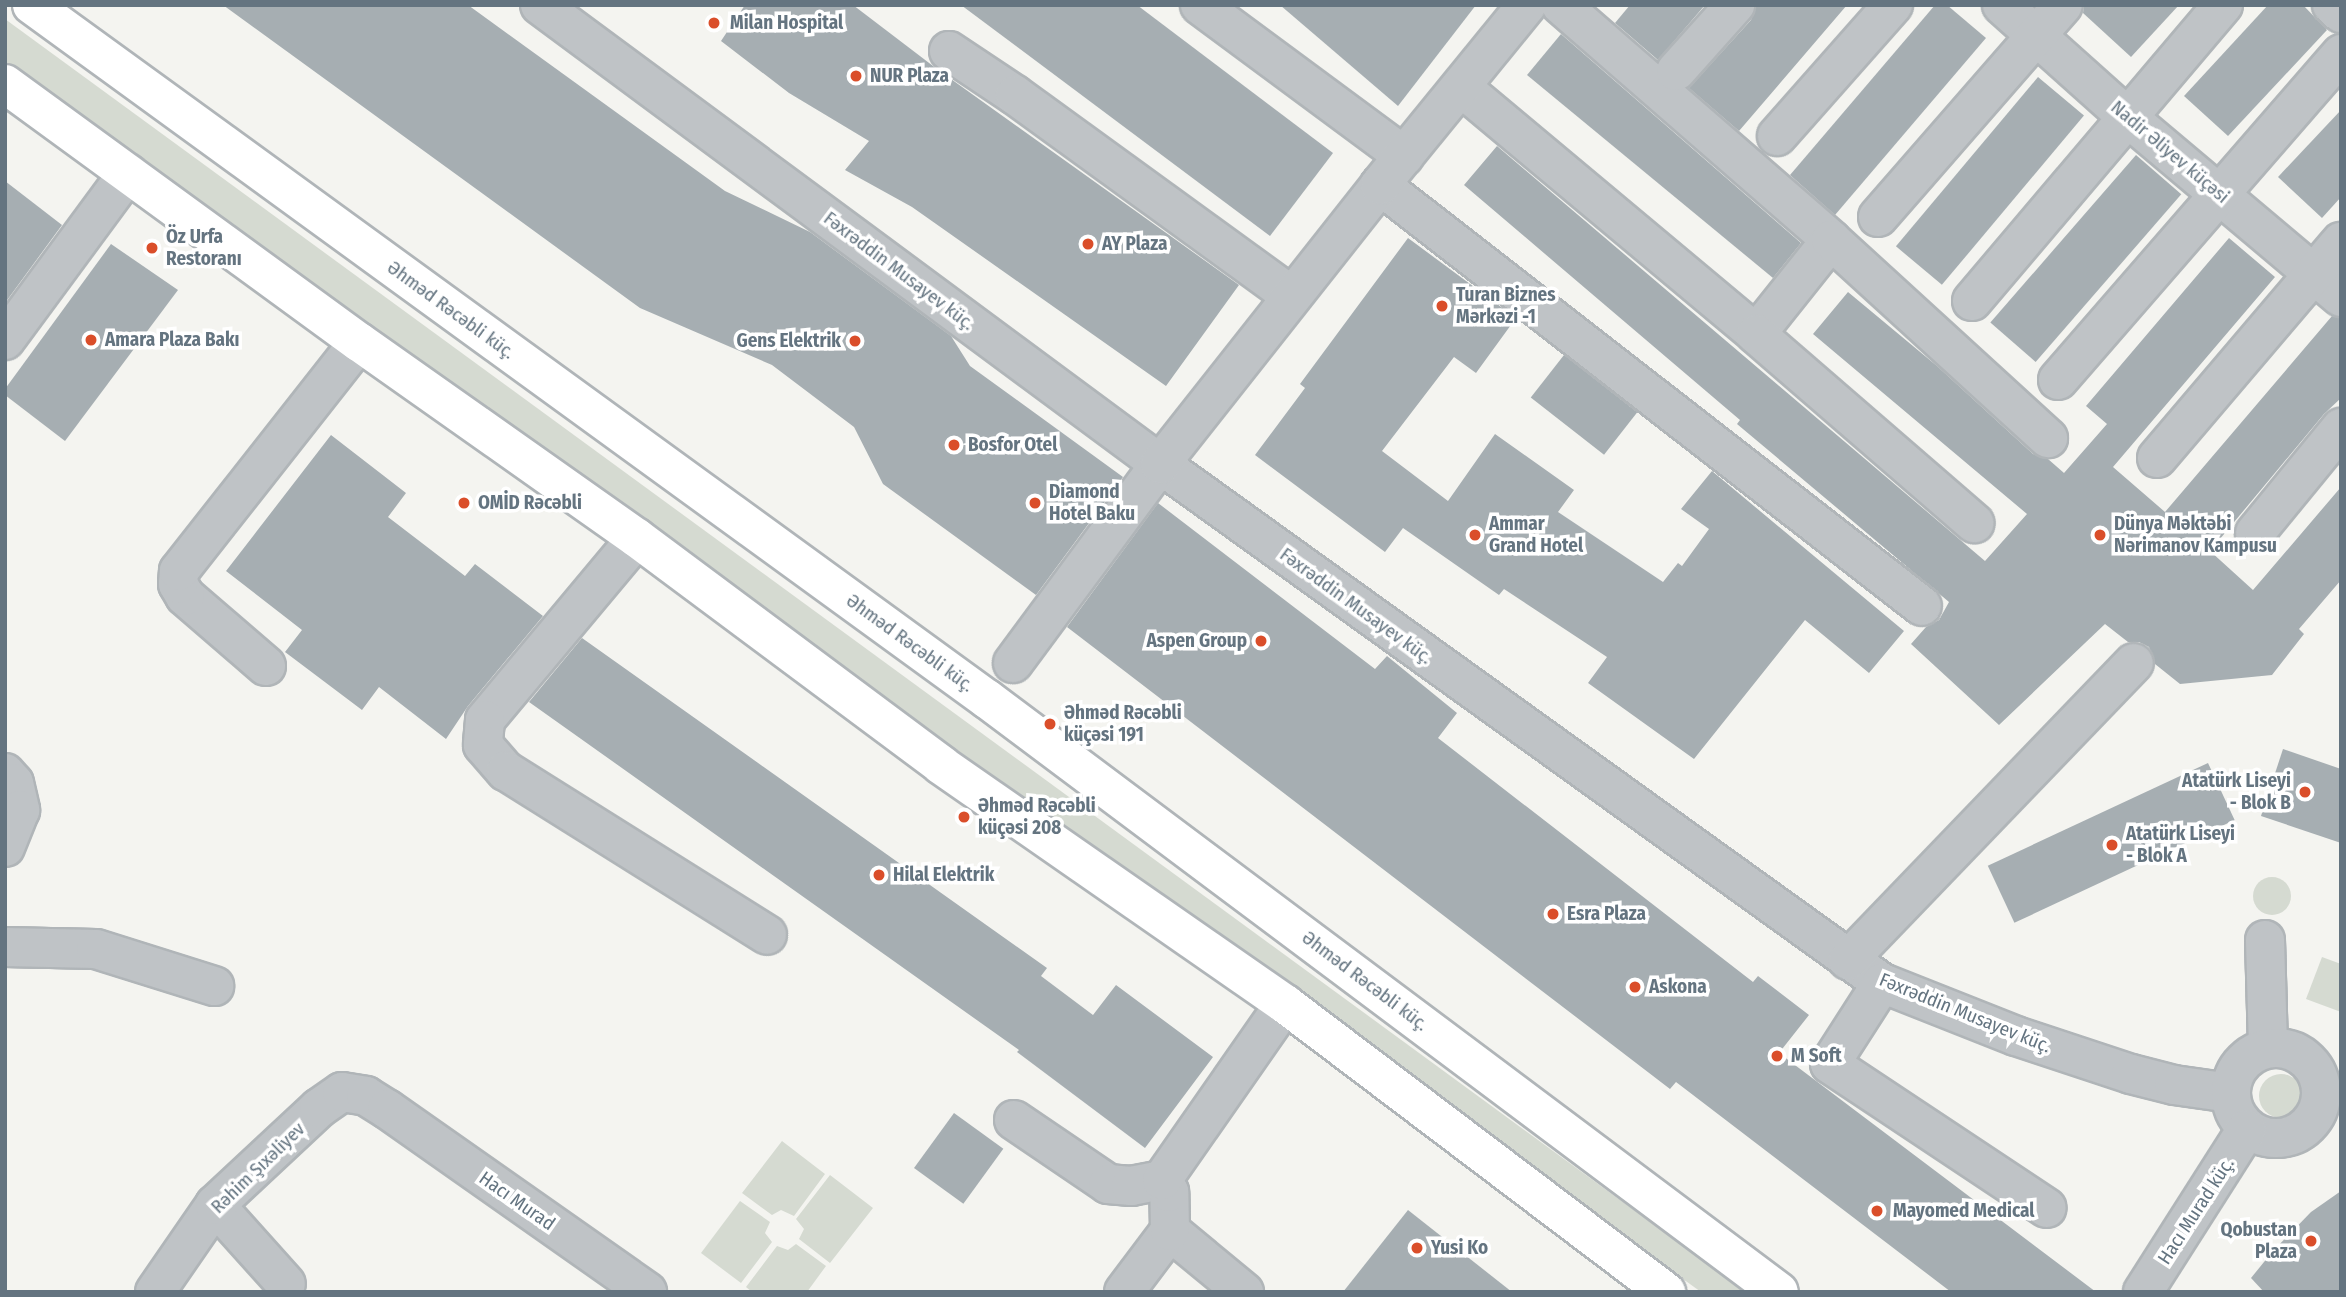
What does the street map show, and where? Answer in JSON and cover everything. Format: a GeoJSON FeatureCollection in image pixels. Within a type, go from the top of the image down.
{"type":"FeatureCollection","features":[{"type":"Feature","properties":{"kind":"main road","name":"Əhməd Rəcəbli küç."},"geometry":{"type":"LineString","coordinates":[[32,5],[987,699],[1779,1292]]}},
{"type":"Feature","properties":{"kind":"main road"},"geometry":{"type":"LineString","coordinates":[[5,84],[359,342],[637,538],[941,765],[1285,1004],[1646,1286]]}},
{"type":"Feature","properties":{"kind":"street","name":"Fəxrəddin Musayev küç."},"geometry":{"type":"LineString","coordinates":[[540,5],[1160,464],[1882,983],[2015,1036],[2131,1074],[2174,1085],[2230,1093]]}},
{"type":"Feature","properties":{"kind":"street"},"geometry":{"type":"LineString","coordinates":[[1200,5],[1404,156]]}},
{"type":"Feature","properties":{"kind":"street"},"geometry":{"type":"LineString","coordinates":[[1013,663],[1160,464],[1380,184],[1527,5]]}},
{"type":"Feature","properties":{"kind":"street"},"geometry":{"type":"LineString","coordinates":[[1561,5],[1831,240],[2048,438]]}},
{"type":"Feature","properties":{"kind":"street"},"geometry":{"type":"LineString","coordinates":[[1676,71],[1735,5]]}},
{"type":"Feature","properties":{"kind":"street"},"geometry":{"type":"LineString","coordinates":[[1777,136],[1893,5]]}},
{"type":"Feature","properties":{"kind":"street","name":"Nadir Əliyev küçəsi"},"geometry":{"type":"LineString","coordinates":[[2002,5],[2126,116],[2327,285]]}},
{"type":"Feature","properties":{"kind":"street"},"geometry":{"type":"LineString","coordinates":[[1878,217],[2063,5]]}},
{"type":"Feature","properties":{"kind":"street"},"geometry":{"type":"LineString","coordinates":[[1972,301],[2126,116],[2223,5]]}},
{"type":"Feature","properties":{"kind":"street"},"geometry":{"type":"LineString","coordinates":[[2332,5],[2341,13]]}},
{"type":"Feature","properties":{"kind":"street"},"geometry":{"type":"LineString","coordinates":[[949,51],[1015,95],[1292,296]]}},
{"type":"Feature","properties":{"kind":"street"},"geometry":{"type":"LineString","coordinates":[[2058,380],[2341,54]]}},
{"type":"Feature","properties":{"kind":"street"},"geometry":{"type":"LineString","coordinates":[[1461,87],[1756,334],[1974,523]]}},
{"type":"Feature","properties":{"kind":"street"},"geometry":{"type":"LineString","coordinates":[[5,340],[128,173]]}},
{"type":"Feature","properties":{"kind":"street"},"geometry":{"type":"LineString","coordinates":[[1380,184],[1922,606]]}},
{"type":"Feature","properties":{"kind":"street"},"geometry":{"type":"LineString","coordinates":[[1756,334],[1831,240]]}},
{"type":"Feature","properties":{"kind":"street"},"geometry":{"type":"LineString","coordinates":[[2157,458],[2327,285],[2341,242]]}},
{"type":"Feature","properties":{"kind":"street"},"geometry":{"type":"LineString","coordinates":[[266,666],[185,596],[178,584],[179,571],[359,342]]}},
{"type":"Feature","properties":{"kind":"street"},"geometry":{"type":"LineString","coordinates":[[2255,533],[2341,428]]}},
{"type":"Feature","properties":{"kind":"street"},"geometry":{"type":"LineString","coordinates":[[637,538],[485,720],[483,745],[506,771],[767,935]]}},
{"type":"Feature","properties":{"kind":"street"},"geometry":{"type":"LineString","coordinates":[[1848,960],[2134,663]]}},
{"type":"Feature","properties":{"kind":"street"},"geometry":{"type":"LineString","coordinates":[[5,773],[14,783],[20,810],[5,847]]}},
{"type":"Feature","properties":{"kind":"street"},"geometry":{"type":"LineString","coordinates":[[2265,940],[2268,1048]]}},
{"type":"Feature","properties":{"kind":"street"},"geometry":{"type":"LineString","coordinates":[[5,947],[96,949],[214,986]]}},
{"type":"Feature","properties":{"kind":"street"},"geometry":{"type":"LineString","coordinates":[[1882,983],[1830,1064],[2046,1208]]}},
{"type":"Feature","properties":{"kind":"street"},"geometry":{"type":"LineString","coordinates":[[1014,1120],[1108,1184],[1131,1186],[1162,1180],[1285,1004]]}},
{"type":"Feature","properties":{"kind":"street"},"geometry":{"type":"LineString","coordinates":[[2268,1048],[2295,1052],[2307,1060],[2331,1101],[2306,1128],[2292,1136],[2277,1139],[2261,1136],[2247,1129],[2233,1110],[2230,1093],[2234,1076],[2243,1062],[2254,1053],[2268,1048]]}},
{"type":"Feature","properties":{"kind":"street","name":"Rəhim Şıxəliyev"},"geometry":{"type":"LineString","coordinates":[[155,1292],[215,1205],[319,1108],[342,1092],[366,1096],[387,1110]]}},
{"type":"Feature","properties":{"kind":"street","name":"Hacı Murad"},"geometry":{"type":"LineString","coordinates":[[387,1110],[647,1292]]}},
{"type":"Feature","properties":{"kind":"street","name":"Hacı Murad küç."},"geometry":{"type":"LineString","coordinates":[[2150,1289],[2247,1129]]}},
{"type":"Feature","properties":{"kind":"street"},"geometry":{"type":"LineString","coordinates":[[1124,1292],[1170,1231],[1169,1192],[1162,1180]]}},
{"type":"Feature","properties":{"kind":"street"},"geometry":{"type":"LineString","coordinates":[[215,1205],[286,1284]]}},
{"type":"Feature","properties":{"kind":"street"},"geometry":{"type":"LineString","coordinates":[[1170,1231],[1244,1292]]}},
{"type":"Feature","properties":{"kind":"shaded area"},"geometry":{"type":"Polygon","coordinates":[[[5,19],[1746,1292],[1701,1292],[5,64],[5,19]]]}},
{"type":"Feature","properties":{"kind":"shaded area"},"geometry":{"type":"Polygon","coordinates":[[[2272,877],[2285,883],[2291,896],[2285,909],[2272,915],[2259,909],[2253,896],[2259,883],[2272,877]]]}},
{"type":"Feature","properties":{"kind":"shaded area"},"geometry":{"type":"Polygon","coordinates":[[[2322,957],[2341,964],[2341,1012],[2306,999],[2322,957]]]}},
{"type":"Feature","properties":{"kind":"shaded area"},"geometry":{"type":"Polygon","coordinates":[[[2281,1074],[2296,1081],[2303,1096],[2296,1111],[2281,1118],[2266,1111],[2259,1096],[2266,1081],[2281,1074]]]}},
{"type":"Feature","properties":{"kind":"shaded area"},"geometry":{"type":"Polygon","coordinates":[[[782,1141],[825,1174],[794,1216],[781,1210],[772,1215],[742,1193],[782,1141]]]}},
{"type":"Feature","properties":{"kind":"shaded area"},"geometry":{"type":"Polygon","coordinates":[[[830,1175],[873,1208],[830,1263],[799,1239],[804,1229],[796,1219],[830,1175]]]}},
{"type":"Feature","properties":{"kind":"shaded area"},"geometry":{"type":"Polygon","coordinates":[[[740,1201],[770,1222],[765,1233],[772,1242],[741,1283],[701,1253],[740,1201]]]}},
{"type":"Feature","properties":{"kind":"shaded area"},"geometry":{"type":"Polygon","coordinates":[[[796,1244],[826,1266],[807,1292],[752,1292],[746,1287],[777,1246],[788,1250],[796,1244]]]}},
{"type":"Feature","properties":{"kind":"building"},"geometry":{"type":"Polygon","coordinates":[[[223,5],[468,5],[725,191],[810,232],[951,336],[970,366],[1123,477],[1036,595],[883,484],[854,427],[772,365],[640,308],[223,5]]]}},
{"type":"Feature","properties":{"kind":"building"},"geometry":{"type":"Polygon","coordinates":[[[745,5],[853,5],[937,69],[1239,285],[1166,386],[912,207],[845,170],[869,141],[789,93],[721,41],[745,5]]]}},
{"type":"Feature","properties":{"kind":"building"},"geometry":{"type":"Polygon","coordinates":[[[961,5],[1137,5],[1333,153],[1270,236],[961,5]]]}},
{"type":"Feature","properties":{"kind":"building"},"geometry":{"type":"Polygon","coordinates":[[[1280,5],[1476,5],[1398,106],[1280,5]]]}},
{"type":"Feature","properties":{"kind":"building"},"geometry":{"type":"Polygon","coordinates":[[[1630,5],[1705,5],[1658,60],[1615,23],[1630,5]]]}},
{"type":"Feature","properties":{"kind":"building"},"geometry":{"type":"Polygon","coordinates":[[[1756,5],[1847,5],[1739,131],[1689,88],[1751,20],[1756,5]]]}},
{"type":"Feature","properties":{"kind":"building"},"geometry":{"type":"Polygon","coordinates":[[[1935,5],[1947,5],[1986,38],[1835,215],[1790,175],[1935,5]]]}},
{"type":"Feature","properties":{"kind":"building"},"geometry":{"type":"Polygon","coordinates":[[[2084,5],[2179,5],[2131,57],[2083,13],[2084,5]]]}},
{"type":"Feature","properties":{"kind":"building"},"geometry":{"type":"Polygon","coordinates":[[[2268,5],[2303,5],[2327,30],[2228,136],[2184,96],[2268,5]]]}},
{"type":"Feature","properties":{"kind":"building"},"geometry":{"type":"Polygon","coordinates":[[[1561,34],[1801,243],[1773,278],[1527,75],[1561,34]]]}},
{"type":"Feature","properties":{"kind":"building"},"geometry":{"type":"Polygon","coordinates":[[[2038,77],[2084,116],[1942,285],[1896,246],[2038,77]]]}},
{"type":"Feature","properties":{"kind":"building"},"geometry":{"type":"Polygon","coordinates":[[[2341,110],[2341,197],[2322,218],[2278,177],[2341,110]]]}},
{"type":"Feature","properties":{"kind":"building"},"geometry":{"type":"Polygon","coordinates":[[[1497,146],[1985,561],[2027,514],[1813,334],[1848,292],[1937,366],[2033,454],[2048,459],[2064,473],[2107,424],[2086,406],[2229,238],[2275,277],[2113,467],[2165,512],[2332,316],[2341,318],[2341,398],[2324,414],[2210,551],[2253,590],[2341,487],[2341,580],[2299,629],[2304,634],[2272,675],[2180,684],[2155,664],[2149,647],[2139,642],[2128,642],[2105,624],[1999,725],[1911,644],[1926,627],[1939,620],[1949,602],[1737,424],[1740,420],[1464,185],[1497,146]]]}},
{"type":"Feature","properties":{"kind":"building"},"geometry":{"type":"Polygon","coordinates":[[[2136,155],[2181,194],[2036,362],[1990,323],[2136,155]]]}},
{"type":"Feature","properties":{"kind":"building"},"geometry":{"type":"Polygon","coordinates":[[[5,181],[62,225],[5,303],[5,181]]]}},
{"type":"Feature","properties":{"kind":"building"},"geometry":{"type":"Polygon","coordinates":[[[1408,238],[1516,318],[1476,373],[1454,357],[1382,451],[1448,501],[1495,434],[1574,490],[1558,512],[1663,582],[1678,563],[1682,566],[1709,529],[1681,509],[1712,471],[1904,631],[1869,673],[1805,620],[1694,759],[1588,683],[1607,657],[1504,589],[1499,595],[1403,528],[1385,552],[1255,455],[1305,388],[1300,384],[1408,238]]]}},
{"type":"Feature","properties":{"kind":"building","name":"Amara Plaza Bakı"},"geometry":{"type":"Polygon","coordinates":[[[111,244],[178,290],[65,441],[5,395],[5,389],[111,244]]]}},
{"type":"Feature","properties":{"kind":"building"},"geometry":{"type":"Polygon","coordinates":[[[1564,355],[1637,412],[1604,455],[1531,398],[1564,355]]]}},
{"type":"Feature","properties":{"kind":"building"},"geometry":{"type":"Polygon","coordinates":[[[331,435],[406,493],[388,517],[465,576],[475,564],[543,616],[468,706],[446,739],[379,687],[362,710],[285,652],[302,630],[226,571],[331,435]]]}},
{"type":"Feature","properties":{"kind":"building"},"geometry":{"type":"Polygon","coordinates":[[[1158,503],[1375,669],[1387,656],[1457,713],[1438,738],[1753,982],[1758,976],[1809,1015],[1779,1053],[2096,1292],[1951,1292],[1676,1082],[1670,1089],[1067,627],[1158,503]]]}},
{"type":"Feature","properties":{"kind":"building"},"geometry":{"type":"Polygon","coordinates":[[[582,638],[1047,968],[1041,976],[1093,1015],[1116,985],[1213,1057],[1145,1148],[1017,1052],[1019,1050],[529,702],[582,638]]]}},
{"type":"Feature","properties":{"kind":"building","name":"Atatürk Liseyi - Blok B"},"geometry":{"type":"Polygon","coordinates":[[[2283,749],[2341,769],[2341,843],[2261,816],[2283,749]]]}},
{"type":"Feature","properties":{"kind":"building","name":"Atatürk Liseyi - Blok A"},"geometry":{"type":"Polygon","coordinates":[[[2208,763],[2235,820],[2014,923],[1988,866],[2208,763]]]}},
{"type":"Feature","properties":{"kind":"building"},"geometry":{"type":"Polygon","coordinates":[[[954,1113],[1003,1149],[963,1204],[914,1168],[954,1113]]]}},
{"type":"Feature","properties":{"kind":"building","name":"Qobustan Plaza"},"geometry":{"type":"Polygon","coordinates":[[[2341,1191],[2341,1292],[2264,1292],[2251,1278],[2311,1212],[2341,1191]]]}},
{"type":"Feature","properties":{"kind":"building","name":"Yusi Ko"},"geometry":{"type":"Polygon","coordinates":[[[1408,1210],[1512,1292],[1343,1292],[1408,1210]]]}},
{"type":"Feature","properties":{"kind":"place","name":"Milan Hospital"},"geometry":{"type":"Point","coordinates":[714,23]}},
{"type":"Feature","properties":{"kind":"place","name":"NUR Plaza"},"geometry":{"type":"Point","coordinates":[856,76]}},
{"type":"Feature","properties":{"kind":"place","name":"AY Plaza"},"geometry":{"type":"Point","coordinates":[1088,244]}},
{"type":"Feature","properties":{"kind":"place","name":"Öz Urfa Restoranı"},"geometry":{"type":"Point","coordinates":[152,248]}},
{"type":"Feature","properties":{"kind":"place","name":"Turan Biznes Mərkəzi -1"},"geometry":{"type":"Point","coordinates":[1442,306]}},
{"type":"Feature","properties":{"kind":"place","name":"Amara Plaza Bakı"},"geometry":{"type":"Point","coordinates":[91,340]}},
{"type":"Feature","properties":{"kind":"place","name":"Gens Elektrik"},"geometry":{"type":"Point","coordinates":[855,341]}},
{"type":"Feature","properties":{"kind":"place","name":"Bosfor Otel"},"geometry":{"type":"Point","coordinates":[954,445]}},
{"type":"Feature","properties":{"kind":"place","name":"OMİD Rəcəbli"},"geometry":{"type":"Point","coordinates":[464,503]}},
{"type":"Feature","properties":{"kind":"place","name":"Diamond Hotel Baku"},"geometry":{"type":"Point","coordinates":[1035,503]}},
{"type":"Feature","properties":{"kind":"place","name":"Ammar Grand Hotel"},"geometry":{"type":"Point","coordinates":[1475,535]}},
{"type":"Feature","properties":{"kind":"place","name":"Dünya Məktəbi Nərimanov Kampusu"},"geometry":{"type":"Point","coordinates":[2100,535]}},
{"type":"Feature","properties":{"kind":"place","name":"Aspen Group"},"geometry":{"type":"Point","coordinates":[1261,641]}},
{"type":"Feature","properties":{"kind":"place","name":"Əhməd Rəcəbli küçəsi 191"},"geometry":{"type":"Point","coordinates":[1050,724]}},
{"type":"Feature","properties":{"kind":"place","name":"Atatürk Liseyi - Blok B"},"geometry":{"type":"Point","coordinates":[2305,792]}},
{"type":"Feature","properties":{"kind":"place","name":"Əhməd Rəcəbli küçəsi 208"},"geometry":{"type":"Point","coordinates":[964,817]}},
{"type":"Feature","properties":{"kind":"place","name":"Atatürk Liseyi - Blok A"},"geometry":{"type":"Point","coordinates":[2112,845]}},
{"type":"Feature","properties":{"kind":"place","name":"Hilal Elektrik"},"geometry":{"type":"Point","coordinates":[879,875]}},
{"type":"Feature","properties":{"kind":"place","name":"Esra Plaza"},"geometry":{"type":"Point","coordinates":[1553,914]}},
{"type":"Feature","properties":{"kind":"place","name":"Askona"},"geometry":{"type":"Point","coordinates":[1635,987]}},
{"type":"Feature","properties":{"kind":"place","name":"M Soft"},"geometry":{"type":"Point","coordinates":[1777,1056]}},
{"type":"Feature","properties":{"kind":"place","name":"Mayomed Medical"},"geometry":{"type":"Point","coordinates":[1877,1211]}},
{"type":"Feature","properties":{"kind":"place","name":"Qobustan Plaza"},"geometry":{"type":"Point","coordinates":[2311,1241]}},
{"type":"Feature","properties":{"kind":"place","name":"Yusi Ko"},"geometry":{"type":"Point","coordinates":[1417,1248]}}]}
